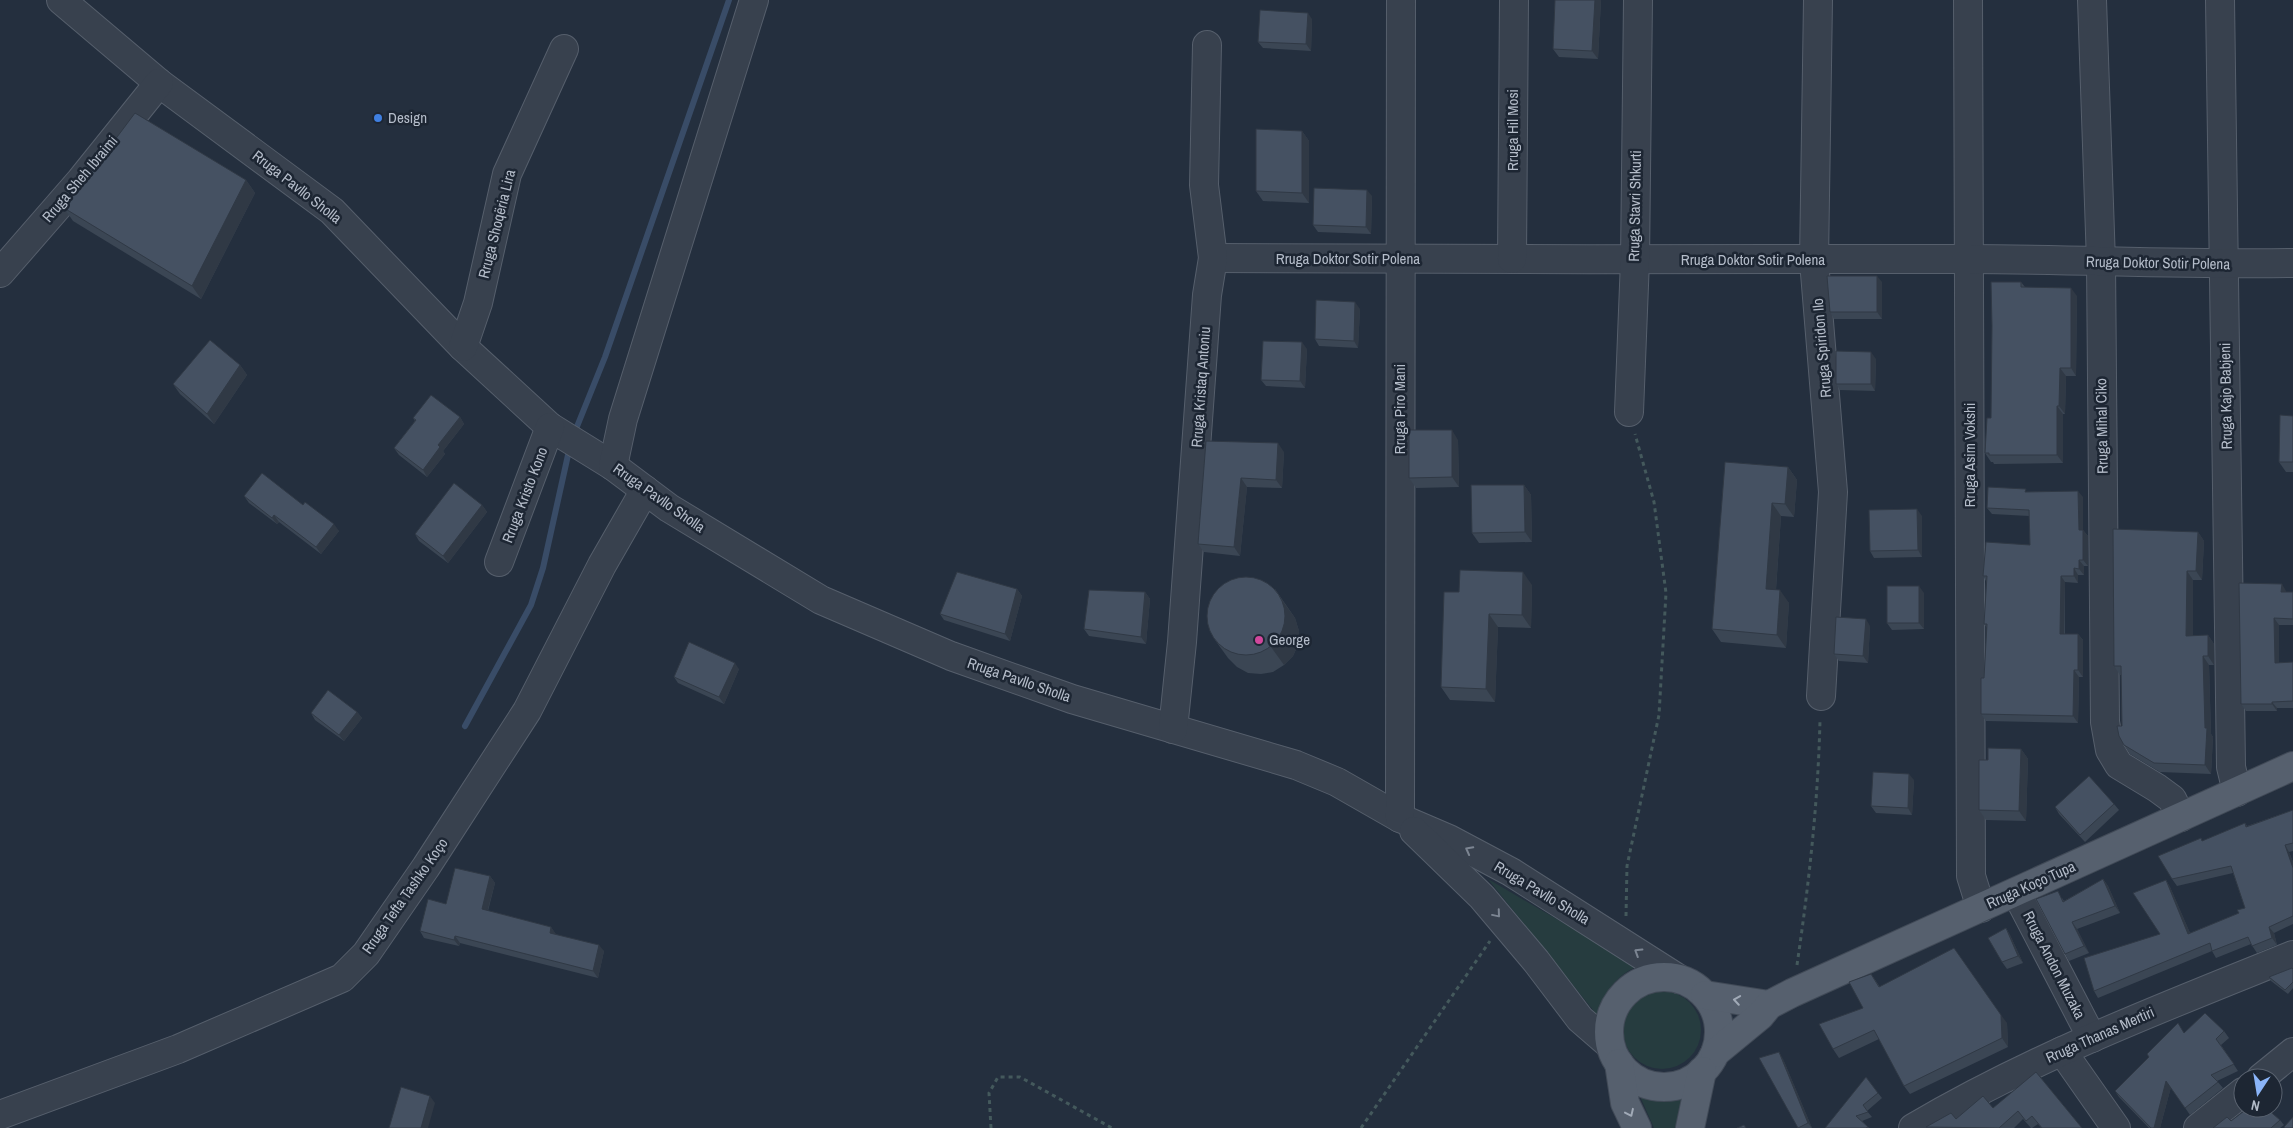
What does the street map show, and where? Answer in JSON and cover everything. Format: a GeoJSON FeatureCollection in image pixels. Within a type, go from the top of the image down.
{"type":"FeatureCollection","features":[{"type":"Feature","properties":{"kind":"main road","name":"Rruga Koço Tupa"},"geometry":{"type":"LineString","coordinates":[[1709,1062],[1781,999],[2293,766]]}},
{"type":"Feature","properties":{"kind":"main road"},"geometry":{"type":"LineString","coordinates":[[1637,1128],[1625,1103],[1614,1054],[1610,1022],[1618,1001],[1629,990],[1635,985],[1656,977],[1679,978],[1693,985],[1705,995],[1716,1012],[1719,1032],[1690,1128]]}},
{"type":"Feature","properties":{"kind":"main road"},"geometry":{"type":"LineString","coordinates":[[1705,995],[1781,999]]}},
{"type":"Feature","properties":{"kind":"main road"},"geometry":{"type":"LineString","coordinates":[[1614,1054],[1636,1079],[1658,1086],[1682,1084],[1709,1062]]}},
{"type":"Feature","properties":{"kind":"street","name":"Rruga Pavllo Sholla"},"geometry":{"type":"LineString","coordinates":[[61,0],[159,83],[332,212],[463,347],[550,427],[590,450],[669,508],[821,600],[951,656],[1072,699],[1296,765],[1336,782],[1400,818],[1449,839],[1511,872],[1679,978]]}},
{"type":"Feature","properties":{"kind":"street"},"geometry":{"type":"LineString","coordinates":[[613,466],[623,419],[754,0]]}},
{"type":"Feature","properties":{"kind":"street","name":"Rruga Piro Mani"},"geometry":{"type":"LineString","coordinates":[[1400,818],[1401,0]]}},
{"type":"Feature","properties":{"kind":"street","name":"Rruga Hil Mosi"},"geometry":{"type":"LineString","coordinates":[[1512,259],[1514,0]]}},
{"type":"Feature","properties":{"kind":"street","name":"Rruga Stavri Shkurti"},"geometry":{"type":"LineString","coordinates":[[1629,412],[1635,260],[1638,0]]}},
{"type":"Feature","properties":{"kind":"street","name":"Rruga Spiridon Ilo"},"geometry":{"type":"LineString","coordinates":[[1818,0],[1814,261],[1834,492],[1821,696]]}},
{"type":"Feature","properties":{"kind":"street","name":"Rruga Asim Vokshi"},"geometry":{"type":"LineString","coordinates":[[1968,0],[1971,876],[1982,908]]}},
{"type":"Feature","properties":{"kind":"street","name":"Rruga Mihal Ciko"},"geometry":{"type":"LineString","coordinates":[[2092,0],[2101,262],[2106,729],[2110,750],[2119,765],[2172,799],[2182,817]]}},
{"type":"Feature","properties":{"kind":"street","name":"Rruga Kajo Babjeni"},"geometry":{"type":"LineString","coordinates":[[2220,0],[2232,767],[2237,792]]}},
{"type":"Feature","properties":{"kind":"street","name":"Rruga Kristaq Antoniu"},"geometry":{"type":"LineString","coordinates":[[1172,729],[1182,642],[1207,295],[1213,258],[1204,185],[1207,44]]}},
{"type":"Feature","properties":{"kind":"street","name":"Rruga Shoqëria Lira"},"geometry":{"type":"LineString","coordinates":[[463,347],[478,303],[506,174],[564,49]]}},
{"type":"Feature","properties":{"kind":"street","name":"Rruga Sheh Ibraimi"},"geometry":{"type":"LineString","coordinates":[[0,273],[81,180],[159,83]]}},
{"type":"Feature","properties":{"kind":"street","name":"Rruga Doktor Sotir Polena"},"geometry":{"type":"LineString","coordinates":[[1213,258],[1814,261],[1970,259],[2225,264],[2293,263]]}},
{"type":"Feature","properties":{"kind":"street","name":"Rruga Kristo Kono"},"geometry":{"type":"LineString","coordinates":[[499,562],[550,427]]}},
{"type":"Feature","properties":{"kind":"street","name":"Rruga Tefta Tashko Koço"},"geometry":{"type":"LineString","coordinates":[[0,1115],[178,1049],[342,978],[366,954],[426,867],[527,711],[602,565],[645,490]]}},
{"type":"Feature","properties":{"kind":"street","name":"Rruga Pavllo Sholla"},"geometry":{"type":"LineString","coordinates":[[1400,818],[1482,896],[1580,1019],[1614,1054]]}},
{"type":"Feature","properties":{"kind":"street","name":"Rruga Andon Muzaka"},"geometry":{"type":"LineString","coordinates":[[2016,892],[2092,1038]]}},
{"type":"Feature","properties":{"kind":"street","name":"Rruga Thanas Mertiri"},"geometry":{"type":"LineString","coordinates":[[1913,1128],[1956,1103],[2092,1038],[2293,955]]}},
{"type":"Feature","properties":{"kind":"street"},"geometry":{"type":"LineString","coordinates":[[2062,1052],[2116,1128]]}},
{"type":"Feature","properties":{"kind":"street"},"geometry":{"type":"LineString","coordinates":[[2273,1068],[2293,1052]]}},
{"type":"Feature","properties":{"kind":"street"},"geometry":{"type":"LineString","coordinates":[[2198,1128],[2233,1100]]}},
{"type":"Feature","properties":{"kind":"path"},"geometry":{"type":"LineString","coordinates":[[1625,944],[1627,866],[1659,714],[1666,594],[1654,502],[1629,412]]}},
{"type":"Feature","properties":{"kind":"path"},"geometry":{"type":"LineString","coordinates":[[1781,999],[1810,882],[1818,785],[1821,696]]}},
{"type":"Feature","properties":{"kind":"path"},"geometry":{"type":"LineString","coordinates":[[1361,1128],[1504,922]]}},
{"type":"Feature","properties":{"kind":"path"},"geometry":{"type":"LineString","coordinates":[[991,1128],[989,1093],[998,1077],[1020,1077],[1112,1128]]}},
{"type":"Feature","properties":{"kind":"green space"},"geometry":{"type":"Polygon","coordinates":[[[1488,879],[1637,966],[1621,976],[1611,987],[1601,1020],[1488,879]]]}},
{"type":"Feature","properties":{"kind":"green space"},"geometry":{"type":"Polygon","coordinates":[[[1662,991],[1677,994],[1690,1002],[1698,1015],[1701,1030],[1698,1045],[1690,1058],[1677,1066],[1662,1069],[1647,1066],[1634,1058],[1626,1045],[1623,1030],[1626,1015],[1634,1002],[1647,994],[1662,991]]]}},
{"type":"Feature","properties":{"kind":"green space"},"geometry":{"type":"Polygon","coordinates":[[[1687,1090],[1680,1128],[1654,1128],[1639,1094],[1667,1096],[1687,1090]]]}},
{"type":"Feature","properties":{"kind":"building"},"geometry":{"type":"Polygon","coordinates":[[[1555,0],[1595,0],[1592,51],[1553,49],[1555,0]]]}},
{"type":"Feature","properties":{"kind":"building"},"geometry":{"type":"Polygon","coordinates":[[[1260,10],[1308,13],[1306,44],[1258,42],[1260,10]]]}},
{"type":"Feature","properties":{"kind":"building"},"geometry":{"type":"Polygon","coordinates":[[[135,113],[246,180],[192,286],[64,208],[135,113]]]}},
{"type":"Feature","properties":{"kind":"building"},"geometry":{"type":"Polygon","coordinates":[[[1256,129],[1302,131],[1302,193],[1256,191],[1256,129]]]}},
{"type":"Feature","properties":{"kind":"building"},"geometry":{"type":"Polygon","coordinates":[[[1314,188],[1367,190],[1366,227],[1313,225],[1314,188]]]}},
{"type":"Feature","properties":{"kind":"building"},"geometry":{"type":"Polygon","coordinates":[[[1827,276],[1877,276],[1877,312],[1830,312],[1827,276]]]}},
{"type":"Feature","properties":{"kind":"building"},"geometry":{"type":"Polygon","coordinates":[[[1991,282],[2021,282],[2021,287],[2071,288],[2071,368],[2060,368],[2059,406],[2057,406],[2057,455],[1989,455],[1989,453],[1985,453],[1987,418],[1991,418],[1991,282]]]}},
{"type":"Feature","properties":{"kind":"building"},"geometry":{"type":"Polygon","coordinates":[[[1316,300],[1355,302],[1354,341],[1315,339],[1316,300]]]}},
{"type":"Feature","properties":{"kind":"building"},"geometry":{"type":"Polygon","coordinates":[[[210,340],[240,365],[207,414],[173,384],[210,340]]]}},
{"type":"Feature","properties":{"kind":"building"},"geometry":{"type":"Polygon","coordinates":[[[1263,341],[1302,342],[1300,381],[1261,380],[1263,341]]]}},
{"type":"Feature","properties":{"kind":"building"},"geometry":{"type":"Polygon","coordinates":[[[1836,351],[1871,352],[1871,384],[1836,384],[1836,351]]]}},
{"type":"Feature","properties":{"kind":"building"},"geometry":{"type":"Polygon","coordinates":[[[431,395],[460,417],[438,445],[440,447],[423,470],[394,448],[416,420],[413,418],[431,395]]]}},
{"type":"Feature","properties":{"kind":"building"},"geometry":{"type":"Polygon","coordinates":[[[2280,415],[2293,416],[2293,462],[2279,462],[2280,415]]]}},
{"type":"Feature","properties":{"kind":"building"},"geometry":{"type":"Polygon","coordinates":[[[1409,430],[1452,430],[1452,477],[1409,478],[1409,430]]]}},
{"type":"Feature","properties":{"kind":"building"},"geometry":{"type":"Polygon","coordinates":[[[1206,441],[1278,443],[1276,480],[1241,478],[1234,547],[1198,544],[1206,441]]]}},
{"type":"Feature","properties":{"kind":"building"},"geometry":{"type":"Polygon","coordinates":[[[1725,462],[1788,467],[1785,504],[1772,503],[1766,589],[1780,590],[1777,635],[1712,629],[1725,462]]]}},
{"type":"Feature","properties":{"kind":"building"},"geometry":{"type":"Polygon","coordinates":[[[262,473],[303,505],[305,502],[334,524],[316,547],[274,515],[272,518],[244,496],[262,473]]]}},
{"type":"Feature","properties":{"kind":"building"},"geometry":{"type":"Polygon","coordinates":[[[454,483],[482,505],[443,556],[415,534],[454,483]]]}},
{"type":"Feature","properties":{"kind":"building"},"geometry":{"type":"Polygon","coordinates":[[[1471,485],[1524,485],[1525,532],[1472,533],[1471,485]]]}},
{"type":"Feature","properties":{"kind":"building"},"geometry":{"type":"Polygon","coordinates":[[[1988,487],[2026,489],[2025,492],[2078,491],[2079,530],[2083,530],[2083,560],[2079,560],[2079,569],[2074,568],[2074,576],[2061,576],[2060,634],[2078,634],[2078,670],[2074,670],[2073,716],[1981,714],[1981,678],[1984,678],[1987,624],[1984,624],[1987,576],[1983,576],[1986,542],[2030,545],[2029,510],[1987,508],[1988,487]]]}},
{"type":"Feature","properties":{"kind":"building"},"geometry":{"type":"Polygon","coordinates":[[[1917,509],[1918,550],[1870,551],[1869,510],[1917,509]]]}},
{"type":"Feature","properties":{"kind":"building"},"geometry":{"type":"Polygon","coordinates":[[[2113,529],[2198,532],[2196,571],[2187,571],[2186,636],[2208,635],[2208,656],[2203,656],[2205,728],[2207,728],[2205,765],[2154,763],[2124,745],[2119,736],[2117,726],[2122,726],[2121,666],[2114,666],[2113,529]]]}},
{"type":"Feature","properties":{"kind":"building"},"geometry":{"type":"Polygon","coordinates":[[[1460,570],[1523,572],[1522,615],[1489,614],[1486,689],[1441,687],[1444,592],[1459,592],[1460,570]]]}},
{"type":"Feature","properties":{"kind":"building"},"geometry":{"type":"Polygon","coordinates":[[[957,572],[1017,589],[1005,634],[940,614],[957,572]]]}},
{"type":"Feature","properties":{"kind":"building","name":"George"},"geometry":{"type":"Polygon","coordinates":[[[1246,577],[1261,580],[1274,588],[1282,601],[1285,616],[1282,631],[1274,644],[1261,652],[1246,655],[1231,652],[1218,644],[1210,631],[1207,616],[1210,601],[1218,588],[1231,580],[1246,577]]]}},
{"type":"Feature","properties":{"kind":"building"},"geometry":{"type":"Polygon","coordinates":[[[2239,583],[2282,584],[2281,592],[2293,592],[2293,619],[2274,618],[2275,663],[2293,662],[2293,701],[2272,702],[2272,704],[2241,704],[2239,583]]]}},
{"type":"Feature","properties":{"kind":"building"},"geometry":{"type":"Polygon","coordinates":[[[1887,586],[1919,586],[1919,623],[1887,623],[1887,586]]]}},
{"type":"Feature","properties":{"kind":"building"},"geometry":{"type":"Polygon","coordinates":[[[1089,590],[1145,592],[1141,637],[1084,629],[1089,590]]]}},
{"type":"Feature","properties":{"kind":"building"},"geometry":{"type":"Polygon","coordinates":[[[1836,617],[1866,619],[1863,656],[1834,654],[1836,617]]]}},
{"type":"Feature","properties":{"kind":"building"},"geometry":{"type":"Polygon","coordinates":[[[689,642],[735,663],[719,697],[674,677],[689,642]]]}},
{"type":"Feature","properties":{"kind":"building"},"geometry":{"type":"Polygon","coordinates":[[[328,690],[357,712],[339,735],[311,713],[328,690]]]}},
{"type":"Feature","properties":{"kind":"building"},"geometry":{"type":"Polygon","coordinates":[[[1988,748],[2021,749],[2019,811],[1979,810],[1979,760],[1988,760],[1988,748]]]}},
{"type":"Feature","properties":{"kind":"building"},"geometry":{"type":"Polygon","coordinates":[[[1873,772],[1909,774],[1908,808],[1871,806],[1873,772]]]}},
{"type":"Feature","properties":{"kind":"building"},"geometry":{"type":"Polygon","coordinates":[[[2089,776],[2114,804],[2080,835],[2055,807],[2089,776]]]}},
{"type":"Feature","properties":{"kind":"building"},"geometry":{"type":"Polygon","coordinates":[[[2293,810],[2293,843],[2285,845],[2293,868],[2293,916],[2269,927],[2272,938],[2252,946],[2248,937],[2212,951],[2210,943],[2094,991],[2084,958],[2160,934],[2133,893],[2166,880],[2188,934],[2239,913],[2237,910],[2245,908],[2231,866],[2172,879],[2158,856],[2201,838],[2202,841],[2245,823],[2246,827],[2293,810]]]}},
{"type":"Feature","properties":{"kind":"building"},"geometry":{"type":"Polygon","coordinates":[[[455,868],[490,876],[482,909],[551,927],[550,933],[599,945],[593,971],[455,936],[454,940],[420,931],[428,899],[446,904],[455,868]]]}},
{"type":"Feature","properties":{"kind":"building"},"geometry":{"type":"Polygon","coordinates":[[[2103,879],[2115,906],[2072,922],[2084,946],[2065,954],[2036,899],[2058,891],[2063,902],[2103,879]]]}},
{"type":"Feature","properties":{"kind":"building"},"geometry":{"type":"Polygon","coordinates":[[[2006,928],[2018,956],[2002,962],[1988,938],[2006,928]]]}},
{"type":"Feature","properties":{"kind":"building"},"geometry":{"type":"Polygon","coordinates":[[[1954,948],[2001,1015],[2002,1038],[1904,1086],[1874,1030],[1833,1049],[1819,1024],[1863,1008],[1849,982],[1871,974],[1879,987],[1954,948]]]}},
{"type":"Feature","properties":{"kind":"building"},"geometry":{"type":"Polygon","coordinates":[[[2292,968],[2293,982],[2285,990],[2269,977],[2292,968]]]}},
{"type":"Feature","properties":{"kind":"building"},"geometry":{"type":"Polygon","coordinates":[[[2205,1013],[2224,1031],[2216,1039],[2234,1064],[2211,1075],[2218,1082],[2185,1108],[2166,1081],[2154,1128],[2151,1128],[2115,1091],[2149,1057],[2147,1054],[2178,1023],[2184,1033],[2205,1013]]]}},
{"type":"Feature","properties":{"kind":"building"},"geometry":{"type":"Polygon","coordinates":[[[1779,1052],[1808,1123],[1798,1128],[1759,1058],[1779,1052]]]}},
{"type":"Feature","properties":{"kind":"building"},"geometry":{"type":"Polygon","coordinates":[[[2036,1072],[2082,1128],[2042,1128],[2032,1116],[2026,1121],[2018,1111],[1999,1128],[1926,1127],[1951,1113],[1956,1119],[1983,1096],[1993,1108],[2036,1072]]]}},
{"type":"Feature","properties":{"kind":"building"},"geometry":{"type":"Polygon","coordinates":[[[1866,1077],[1878,1093],[1863,1105],[1868,1112],[1856,1116],[1868,1127],[1825,1128],[1866,1077]]]}},
{"type":"Feature","properties":{"kind":"building"},"geometry":{"type":"Polygon","coordinates":[[[401,1087],[430,1096],[421,1128],[389,1128],[401,1087]]]}},
{"type":"Feature","properties":{"kind":"building"},"geometry":{"type":"Polygon","coordinates":[[[2227,1117],[2231,1121],[2235,1118],[2278,1118],[2280,1120],[2271,1128],[2213,1128],[2227,1117]]]}},
{"type":"Feature","properties":{"kind":"building"},"geometry":{"type":"Polygon","coordinates":[[[2293,1117],[2293,1128],[2285,1128],[2284,1127],[2293,1117]]]}},
{"type":"Feature","properties":{"kind":"waterway"},"geometry":{"type":"LineString","coordinates":[[574,434],[605,357],[729,0]]}},
{"type":"Feature","properties":{"kind":"waterway"},"geometry":{"type":"LineString","coordinates":[[465,726],[531,605],[543,568],[570,446]]}},
{"type":"Feature","properties":{"kind":"place","name":"Design"},"geometry":{"type":"Point","coordinates":[378,118]}},
{"type":"Feature","properties":{"kind":"place","name":"George"},"geometry":{"type":"Point","coordinates":[1259,640]}}]}
